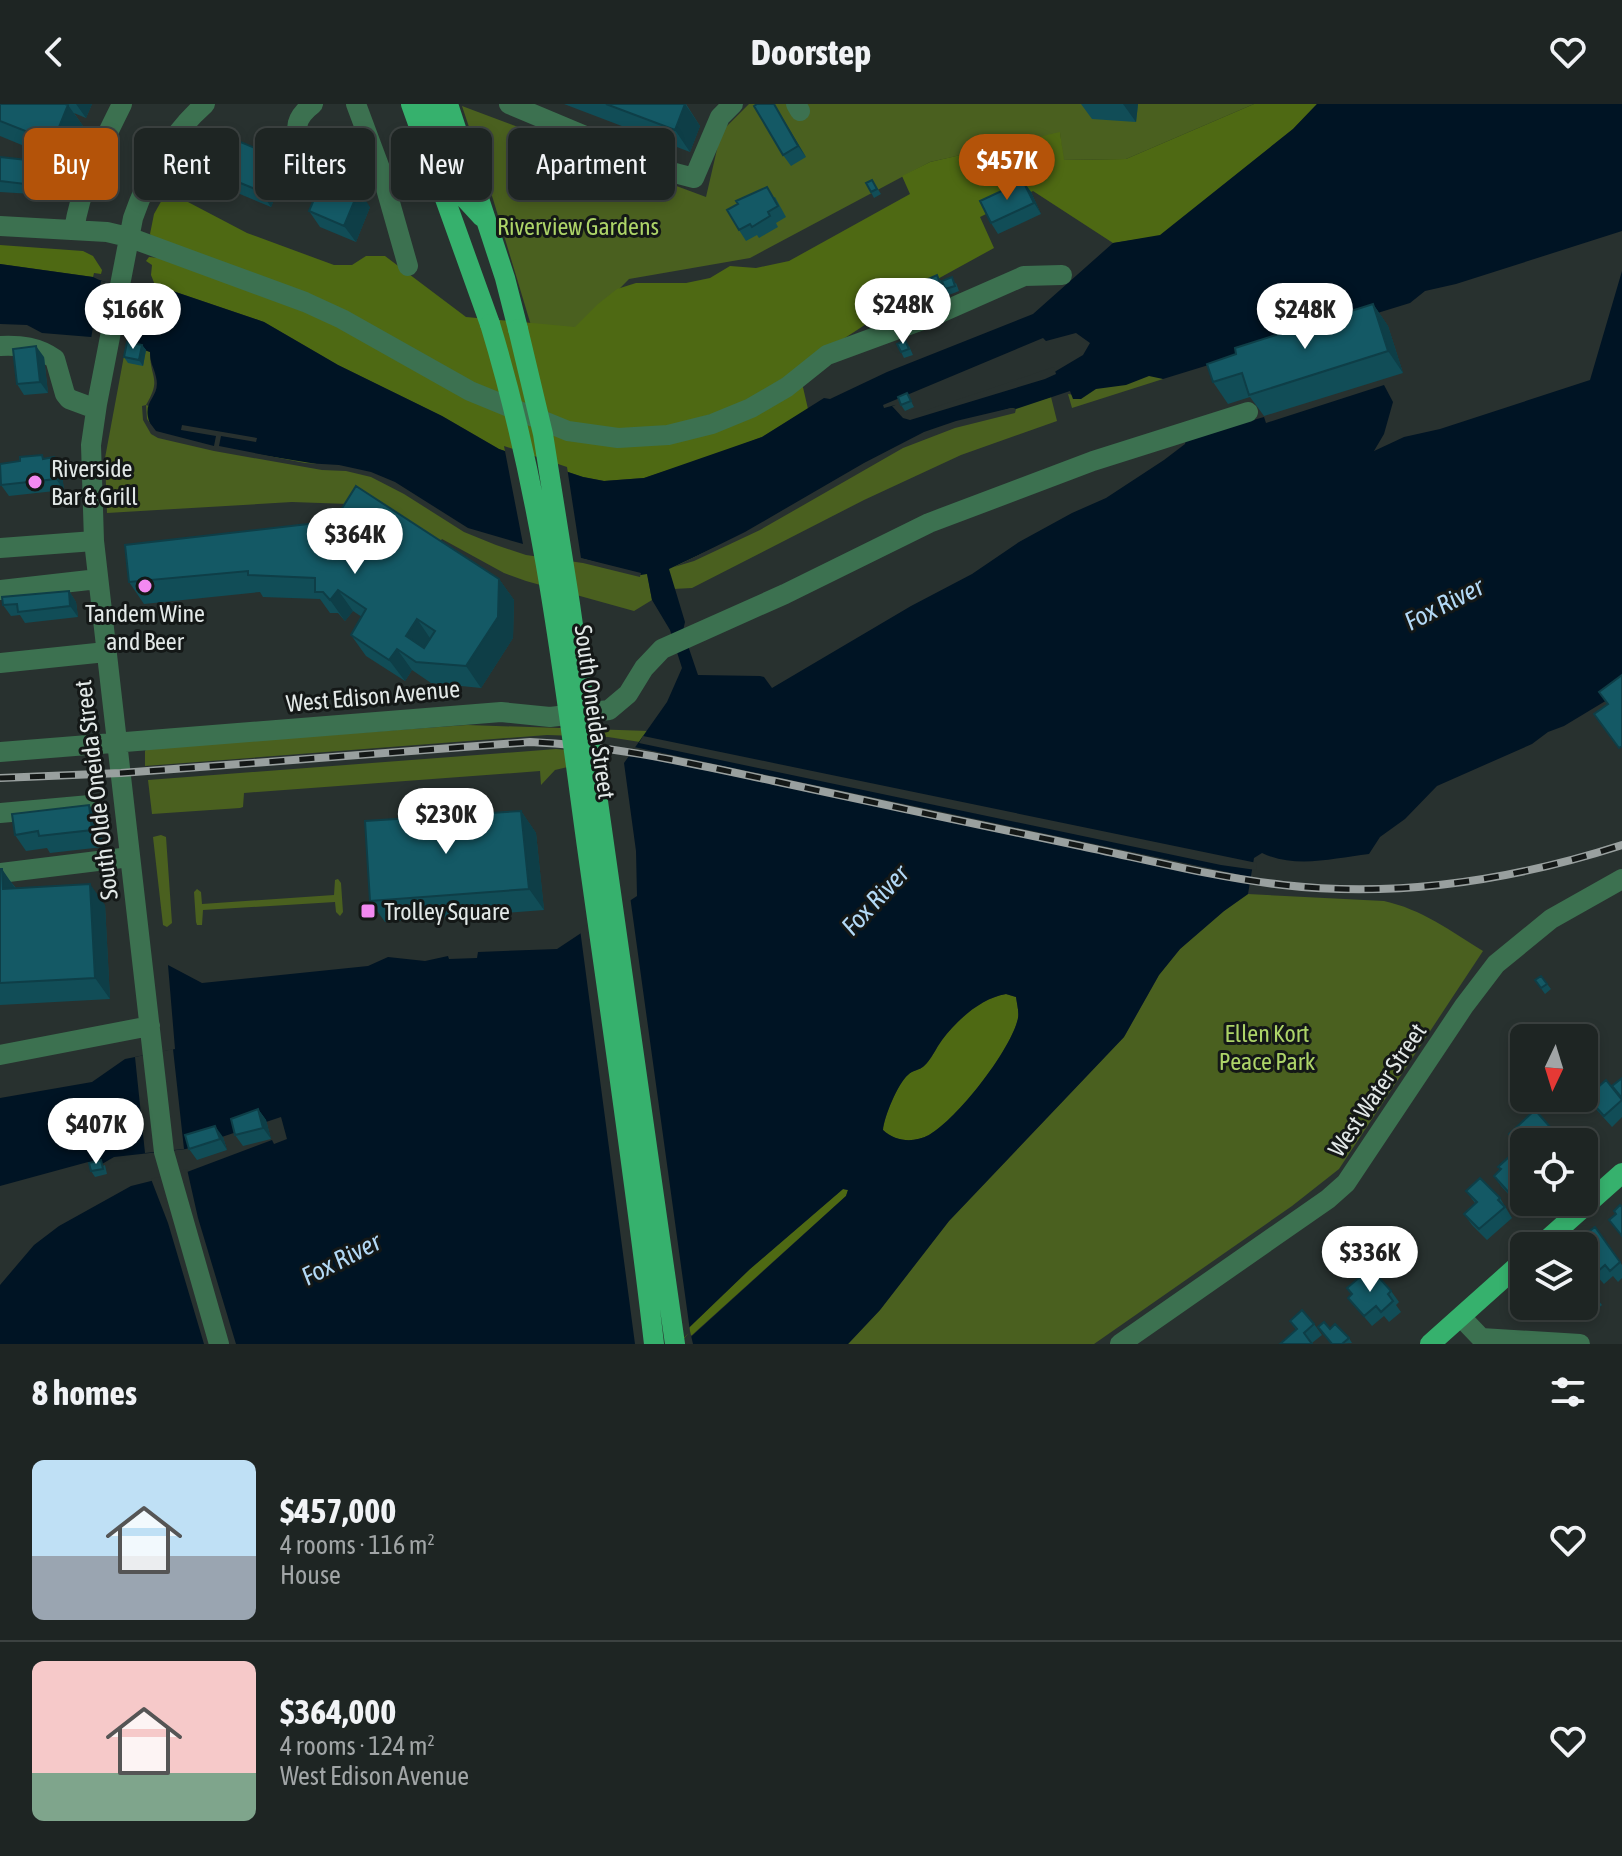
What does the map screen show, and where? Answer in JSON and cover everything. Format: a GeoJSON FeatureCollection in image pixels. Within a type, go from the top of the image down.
{"type":"FeatureCollection","features":[{"type":"Feature","properties":{"kind":"main road","name":"South Oneida Street"},"geometry":{"type":"LineString","coordinates":[[411,104],[490,324],[521,436],[556,620],[654,1344]]}},
{"type":"Feature","properties":{"kind":"main road"},"geometry":{"type":"LineString","coordinates":[[430,104],[459,192],[488,223]]}},
{"type":"Feature","properties":{"kind":"main road","name":"South Oneida Street"},"geometry":{"type":"LineString","coordinates":[[448,104],[488,223],[543,434],[675,1344]]}},
{"type":"Feature","properties":{"kind":"main road"},"geometry":{"type":"LineString","coordinates":[[1556,1232],[1622,1173]]}},
{"type":"Feature","properties":{"kind":"main road"},"geometry":{"type":"LineString","coordinates":[[1430,1344],[1510,1273]]}},
{"type":"Feature","properties":{"kind":"street"},"geometry":{"type":"LineString","coordinates":[[74,230],[78,203],[89,173],[122,104]]}},
{"type":"Feature","properties":{"kind":"street","name":"South Olde Oneida Street"},"geometry":{"type":"LineString","coordinates":[[205,104],[154,169],[143,189],[128,237],[96,409],[90,467],[98,579],[164,1152],[219,1344]]}},
{"type":"Feature","properties":{"kind":"street"},"geometry":{"type":"LineString","coordinates":[[313,104],[300,116],[297,127],[299,139],[311,149],[381,171]]}},
{"type":"Feature","properties":{"kind":"street"},"geometry":{"type":"LineString","coordinates":[[356,104],[381,171],[408,266]]}},
{"type":"Feature","properties":{"kind":"street"},"geometry":{"type":"LineString","coordinates":[[509,104],[671,172],[694,178],[720,117],[733,104]]}},
{"type":"Feature","properties":{"kind":"street"},"geometry":{"type":"LineString","coordinates":[[0,226],[107,232],[128,237],[330,313],[484,397],[568,431],[618,438],[668,435],[712,424],[751,408],[787,387],[827,355],[933,316],[1024,276],[1062,275]]}},
{"type":"Feature","properties":{"kind":"street"},"geometry":{"type":"LineString","coordinates":[[0,346],[21,345],[46,352],[55,359],[69,399],[96,409]]}},
{"type":"Feature","properties":{"kind":"street","name":"West Edison Avenue"},"geometry":{"type":"LineString","coordinates":[[0,752],[501,712],[550,717],[609,710],[628,694],[644,668],[662,649],[785,594],[929,523],[1093,461],[1248,412]]}},
{"type":"Feature","properties":{"kind":"street"},"geometry":{"type":"LineString","coordinates":[[0,548],[94,541]]}},
{"type":"Feature","properties":{"kind":"street"},"geometry":{"type":"LineString","coordinates":[[0,590],[98,579]]}},
{"type":"Feature","properties":{"kind":"street"},"geometry":{"type":"LineString","coordinates":[[0,663],[106,652]]}},
{"type":"Feature","properties":{"kind":"street"},"geometry":{"type":"LineString","coordinates":[[0,813],[90,805]]}},
{"type":"Feature","properties":{"kind":"street"},"geometry":{"type":"LineString","coordinates":[[0,873],[130,857]]}},
{"type":"Feature","properties":{"kind":"street","name":"West Water Street"},"geometry":{"type":"LineString","coordinates":[[1120,1344],[1328,1199],[1346,1183],[1464,1006],[1496,964],[1551,919],[1622,879]]}},
{"type":"Feature","properties":{"kind":"street"},"geometry":{"type":"LineString","coordinates":[[0,1055],[150,1026]]}},
{"type":"Feature","properties":{"kind":"street"},"geometry":{"type":"LineString","coordinates":[[1461,1317],[1481,1341],[1580,1344]]}},
{"type":"Feature","properties":{"kind":"green space","name":"Riverview Gardens"},"geometry":{"type":"Polygon","coordinates":[[[749,104],[1254,104],[1126,159],[1063,160],[1060,133],[930,162],[750,258],[629,279],[576,333],[533,332],[492,196],[492,128],[469,128],[462,106],[521,128],[508,128],[508,200],[675,200],[675,185],[706,197],[721,132],[749,104]]]}},
{"type":"Feature","properties":{"kind":"green space"},"geometry":{"type":"Polygon","coordinates":[[[1254,104],[1317,104],[1293,129],[1160,236],[1113,243],[1033,191],[980,217],[994,248],[923,287],[742,405],[665,428],[619,431],[562,422],[155,241],[150,234],[154,214],[162,200],[184,200],[247,233],[334,265],[352,265],[366,256],[385,256],[466,317],[575,327],[617,289],[636,283],[686,283],[710,278],[730,266],[756,268],[789,261],[910,194],[902,176],[930,162],[1060,132],[1064,160],[1126,159],[1254,104]]]}},
{"type":"Feature","properties":{"kind":"green space"},"geometry":{"type":"Polygon","coordinates":[[[0,245],[83,251],[93,256],[102,270],[101,274],[94,273],[93,277],[0,264],[0,245]]]}},
{"type":"Feature","properties":{"kind":"green space"},"geometry":{"type":"Polygon","coordinates":[[[149,257],[311,309],[493,409],[641,444],[802,383],[808,409],[762,437],[644,478],[604,481],[583,477],[499,449],[442,416],[338,365],[264,322],[155,285],[151,275],[152,265],[146,261],[149,257]]]}},
{"type":"Feature","properties":{"kind":"green space"},"geometry":{"type":"Polygon","coordinates":[[[126,345],[150,352],[154,383],[146,405],[347,467],[647,573],[652,600],[634,611],[526,581],[504,573],[442,539],[434,548],[349,504],[292,502],[107,513],[105,458],[126,345]]]}},
{"type":"Feature","properties":{"kind":"green space"},"geometry":{"type":"Polygon","coordinates":[[[1146,375],[1160,375],[1163,379],[1072,408],[1068,394],[1081,396],[1089,389],[1146,375]]]}},
{"type":"Feature","properties":{"kind":"green space"},"geometry":{"type":"Polygon","coordinates":[[[1051,397],[1057,421],[961,455],[864,500],[692,588],[673,589],[668,569],[925,433],[1051,397]]]}},
{"type":"Feature","properties":{"kind":"green space"},"geometry":{"type":"Polygon","coordinates":[[[467,725],[649,731],[640,742],[608,737],[547,735],[145,766],[147,748],[467,725]]]}},
{"type":"Feature","properties":{"kind":"green space"},"geometry":{"type":"Polygon","coordinates":[[[556,749],[577,751],[572,766],[555,770],[541,785],[540,771],[244,793],[243,807],[240,808],[152,814],[148,780],[556,749]]]}},
{"type":"Feature","properties":{"kind":"green space"},"geometry":{"type":"Polygon","coordinates":[[[153,837],[166,837],[172,923],[167,927],[163,925],[153,837]]]}},
{"type":"Feature","properties":{"kind":"green space"},"geometry":{"type":"Polygon","coordinates":[[[338,879],[343,912],[340,916],[336,912],[335,902],[203,910],[202,925],[196,922],[194,892],[197,889],[201,892],[202,904],[334,895],[335,880],[338,879]]]}},
{"type":"Feature","properties":{"kind":"green space","name":"Ellen Kort Peace Park"},"geometry":{"type":"Polygon","coordinates":[[[1248,894],[1384,901],[1423,915],[1483,951],[1339,1169],[1292,1206],[1094,1344],[848,1344],[880,1310],[949,1221],[1124,1037],[1159,975],[1180,949],[1248,894]]]}},
{"type":"Feature","properties":{"kind":"green space"},"geometry":{"type":"Polygon","coordinates":[[[1006,994],[1016,997],[1018,1013],[1012,1035],[993,1067],[954,1115],[923,1138],[899,1139],[883,1130],[892,1100],[908,1074],[927,1063],[948,1032],[970,1011],[1006,994]]]}},
{"type":"Feature","properties":{"kind":"green space"},"geometry":{"type":"Polygon","coordinates":[[[843,1189],[848,1190],[846,1196],[692,1335],[672,1344],[750,1269],[843,1189]]]}},
{"type":"Feature","properties":{"kind":"water","name":"Fox River"},"geometry":{"type":"Polygon","coordinates":[[[1317,104],[1622,104],[1622,231],[1425,291],[1410,303],[1163,379],[1149,376],[1126,385],[1096,389],[1081,399],[1073,399],[1070,391],[925,433],[750,531],[669,569],[685,622],[683,631],[698,675],[760,676],[772,688],[911,606],[972,574],[1019,542],[1106,498],[1164,460],[1185,444],[1186,439],[1264,417],[1266,423],[1384,385],[1393,402],[1384,434],[1374,451],[1404,437],[1440,429],[1590,380],[1622,271],[1622,691],[1532,744],[1437,786],[1405,819],[1380,837],[1369,854],[1315,861],[1288,860],[1262,853],[1254,858],[1248,894],[1180,949],[1159,975],[1124,1037],[949,1221],[880,1310],[848,1344],[683,1344],[846,1196],[848,1190],[843,1189],[750,1269],[672,1344],[0,1344],[0,1285],[34,1245],[59,1226],[131,1186],[187,1172],[272,1140],[274,1144],[287,1139],[281,1117],[186,1149],[114,1157],[102,1164],[88,1162],[0,1186],[0,1098],[92,1082],[125,1059],[175,1049],[168,965],[202,983],[368,966],[388,957],[425,961],[448,956],[449,959],[477,958],[478,952],[557,949],[637,896],[636,851],[624,763],[667,702],[682,668],[670,630],[652,600],[647,574],[584,559],[519,550],[467,530],[372,473],[212,447],[155,434],[148,414],[157,385],[150,352],[133,345],[91,337],[42,333],[27,325],[0,324],[0,264],[93,277],[115,284],[155,285],[264,322],[338,365],[442,416],[499,449],[583,477],[604,481],[644,478],[762,437],[824,398],[830,399],[887,372],[1033,314],[1113,243],[1160,235],[1293,129],[1317,104]],[[1076,333],[1046,341],[1043,338],[883,405],[884,408],[895,405],[909,418],[1051,374],[1083,355],[1090,343],[1076,333]],[[1006,994],[970,1011],[948,1032],[927,1063],[904,1079],[892,1101],[883,1130],[899,1139],[923,1138],[954,1115],[993,1067],[1012,1035],[1018,1013],[1016,997],[1006,994]]]}},
{"type":"Feature","properties":{"kind":"pier"},"geometry":{"type":"Polygon","coordinates":[[[101,281],[137,287],[126,345],[91,339],[101,281]]]}},
{"type":"Feature","properties":{"kind":"pier"},"geometry":{"type":"Polygon","coordinates":[[[1054,367],[1056,374],[1045,379],[910,420],[903,418],[892,406],[899,404],[904,412],[921,412],[1054,367]]]}},
{"type":"Feature","properties":{"kind":"pier"},"geometry":{"type":"Polygon","coordinates":[[[146,405],[147,419],[156,431],[214,446],[216,436],[181,430],[182,425],[257,438],[256,442],[221,436],[219,446],[371,472],[395,482],[468,528],[523,544],[504,446],[567,467],[581,558],[641,573],[640,577],[583,563],[526,555],[496,545],[464,532],[371,477],[214,451],[158,438],[151,434],[143,420],[142,406],[146,405]]]}},
{"type":"Feature","properties":{"kind":"pier"},"geometry":{"type":"Polygon","coordinates":[[[1016,409],[1015,413],[955,428],[903,448],[760,530],[674,567],[745,532],[924,432],[1016,409]]]}},
{"type":"Feature","properties":{"kind":"pier"},"geometry":{"type":"Polygon","coordinates":[[[643,736],[1257,863],[1256,870],[639,743],[643,736]]]}},
{"type":"Feature","properties":{"kind":"pier"},"geometry":{"type":"Polygon","coordinates":[[[634,747],[1255,878],[1254,885],[628,754],[634,747]]]}},
{"type":"Feature","properties":{"kind":"pier"},"geometry":{"type":"Polygon","coordinates":[[[630,896],[693,1344],[679,1344],[689,1333],[677,1344],[635,1344],[580,929],[630,896]]]}},
{"type":"Feature","properties":{"kind":"pier"},"geometry":{"type":"Polygon","coordinates":[[[173,1049],[184,1149],[145,1153],[135,1057],[173,1049]]]}},
{"type":"Feature","properties":{"kind":"pier"},"geometry":{"type":"Polygon","coordinates":[[[187,1169],[198,1218],[236,1344],[204,1344],[168,1223],[151,1179],[187,1169]]]}},
{"type":"Feature","properties":{"kind":"building"},"geometry":{"type":"Polygon","coordinates":[[[0,104],[68,105],[59,128],[24,128],[24,131],[0,121],[0,104]]]}},
{"type":"Feature","properties":{"kind":"building"},"geometry":{"type":"Polygon","coordinates":[[[606,104],[685,104],[675,130],[606,104]]]}},
{"type":"Feature","properties":{"kind":"building"},"geometry":{"type":"Polygon","coordinates":[[[774,104],[798,146],[783,155],[754,106],[774,104]]]}},
{"type":"Feature","properties":{"kind":"building"},"geometry":{"type":"Polygon","coordinates":[[[239,141],[255,148],[255,189],[239,182],[239,141]]]}},
{"type":"Feature","properties":{"kind":"building"},"geometry":{"type":"Polygon","coordinates":[[[0,157],[24,160],[24,184],[0,181],[0,157]]]}},
{"type":"Feature","properties":{"kind":"building"},"geometry":{"type":"Polygon","coordinates":[[[872,180],[877,189],[871,192],[866,183],[872,180]]]}},
{"type":"Feature","properties":{"kind":"building"},"geometry":{"type":"Polygon","coordinates":[[[1023,181],[1034,203],[991,223],[980,201],[1023,181]]]}},
{"type":"Feature","properties":{"kind":"building"},"geometry":{"type":"Polygon","coordinates":[[[767,187],[778,206],[768,212],[770,216],[752,227],[750,224],[739,230],[727,210],[738,204],[736,201],[767,187]]]}},
{"type":"Feature","properties":{"kind":"building"},"geometry":{"type":"Polygon","coordinates":[[[314,200],[355,200],[344,226],[309,211],[314,200]]]}},
{"type":"Feature","properties":{"kind":"building"},"geometry":{"type":"Polygon","coordinates":[[[937,275],[944,294],[926,301],[919,283],[937,275]]]}},
{"type":"Feature","properties":{"kind":"building"},"geometry":{"type":"Polygon","coordinates":[[[952,277],[955,286],[945,289],[942,281],[952,277]]]}},
{"type":"Feature","properties":{"kind":"building"},"geometry":{"type":"Polygon","coordinates":[[[1373,304],[1388,351],[1249,395],[1242,373],[1213,382],[1207,364],[1236,354],[1235,348],[1373,304]]]}},
{"type":"Feature","properties":{"kind":"building"},"geometry":{"type":"Polygon","coordinates":[[[905,340],[909,349],[901,352],[897,344],[905,340]]]}},
{"type":"Feature","properties":{"kind":"building"},"geometry":{"type":"Polygon","coordinates":[[[127,342],[142,345],[139,360],[124,357],[127,342]]]}},
{"type":"Feature","properties":{"kind":"building"},"geometry":{"type":"Polygon","coordinates":[[[36,346],[40,382],[17,384],[13,349],[36,346]]]}},
{"type":"Feature","properties":{"kind":"building"},"geometry":{"type":"Polygon","coordinates":[[[907,393],[911,401],[901,405],[898,397],[907,393]]]}},
{"type":"Feature","properties":{"kind":"building"},"geometry":{"type":"Polygon","coordinates":[[[42,455],[43,459],[54,457],[56,479],[1,485],[0,464],[20,461],[20,457],[42,455]]]}},
{"type":"Feature","properties":{"kind":"building"},"geometry":{"type":"Polygon","coordinates":[[[356,486],[499,579],[498,617],[466,666],[416,662],[397,649],[389,660],[351,635],[366,609],[338,590],[330,600],[323,592],[315,592],[315,578],[248,575],[248,571],[129,582],[125,545],[334,521],[356,486]],[[417,619],[406,636],[424,648],[435,631],[417,619]]]}},
{"type":"Feature","properties":{"kind":"building"},"geometry":{"type":"Polygon","coordinates":[[[69,591],[70,606],[18,612],[17,604],[3,605],[2,597],[69,591]]]}},
{"type":"Feature","properties":{"kind":"building"},"geometry":{"type":"Polygon","coordinates":[[[1622,675],[1622,746],[1619,748],[1594,714],[1608,704],[1599,692],[1622,675]]]}},
{"type":"Feature","properties":{"kind":"building"},"geometry":{"type":"Polygon","coordinates":[[[89,805],[92,830],[39,836],[38,831],[15,835],[12,814],[89,805]]]}},
{"type":"Feature","properties":{"kind":"building"},"geometry":{"type":"Polygon","coordinates":[[[521,811],[529,889],[370,901],[365,821],[521,811]]]}},
{"type":"Feature","properties":{"kind":"building"},"geometry":{"type":"Polygon","coordinates":[[[0,869],[3,889],[90,884],[95,978],[0,983],[0,869]]]}},
{"type":"Feature","properties":{"kind":"building"},"geometry":{"type":"Polygon","coordinates":[[[1541,976],[1547,984],[1541,988],[1535,980],[1541,976]]]}},
{"type":"Feature","properties":{"kind":"building"},"geometry":{"type":"Polygon","coordinates":[[[1622,1078],[1622,1098],[1612,1086],[1622,1078]]]}},
{"type":"Feature","properties":{"kind":"building"},"geometry":{"type":"Polygon","coordinates":[[[1606,1080],[1622,1100],[1604,1116],[1598,1109],[1598,1087],[1606,1080]]]}},
{"type":"Feature","properties":{"kind":"building"},"geometry":{"type":"Polygon","coordinates":[[[258,1109],[263,1128],[235,1135],[231,1119],[258,1109]]]}},
{"type":"Feature","properties":{"kind":"building"},"geometry":{"type":"Polygon","coordinates":[[[1537,1112],[1551,1128],[1516,1128],[1537,1112]]]}},
{"type":"Feature","properties":{"kind":"building"},"geometry":{"type":"Polygon","coordinates":[[[215,1126],[220,1139],[189,1149],[185,1135],[215,1126]]]}},
{"type":"Feature","properties":{"kind":"building"},"geometry":{"type":"Polygon","coordinates":[[[1510,1156],[1510,1194],[1494,1176],[1501,1169],[1498,1167],[1510,1156]]]}},
{"type":"Feature","properties":{"kind":"building"},"geometry":{"type":"Polygon","coordinates":[[[101,1160],[103,1169],[91,1171],[89,1163],[101,1160]]]}},
{"type":"Feature","properties":{"kind":"building"},"geometry":{"type":"Polygon","coordinates":[[[1480,1178],[1505,1207],[1479,1229],[1464,1214],[1477,1202],[1466,1191],[1480,1178]]]}},
{"type":"Feature","properties":{"kind":"building"},"geometry":{"type":"Polygon","coordinates":[[[1620,1205],[1622,1207],[1622,1236],[1609,1220],[1620,1205]]]}},
{"type":"Feature","properties":{"kind":"building"},"geometry":{"type":"Polygon","coordinates":[[[1595,1227],[1620,1262],[1610,1271],[1605,1265],[1598,1271],[1598,1232],[1588,1232],[1595,1227]]]}},
{"type":"Feature","properties":{"kind":"building"},"geometry":{"type":"Polygon","coordinates":[[[1367,1271],[1371,1276],[1375,1273],[1391,1291],[1388,1294],[1393,1301],[1381,1312],[1376,1306],[1364,1316],[1348,1298],[1352,1294],[1347,1288],[1367,1271]]]}},
{"type":"Feature","properties":{"kind":"building"},"geometry":{"type":"Polygon","coordinates":[[[1302,1310],[1314,1324],[1304,1333],[1312,1344],[1280,1344],[1297,1329],[1290,1321],[1302,1310]]]}},
{"type":"Feature","properties":{"kind":"building"},"geometry":{"type":"Polygon","coordinates":[[[1324,1322],[1330,1329],[1335,1324],[1349,1338],[1342,1344],[1332,1344],[1318,1327],[1324,1322]]]}},
{"type":"Feature","properties":{"kind":"railway"},"geometry":{"type":"LineString","coordinates":[[0,778],[121,773],[530,742],[623,751],[683,762],[1179,867],[1283,885],[1369,889],[1454,883],[1539,868],[1622,845]]}},
{"type":"Feature","properties":{"kind":"place","name":"Riverside Bar & Grill"},"geometry":{"type":"Point","coordinates":[35,482]}},
{"type":"Feature","properties":{"kind":"place","name":"Tandem Wine and Beer"},"geometry":{"type":"Point","coordinates":[145,586]}},
{"type":"Feature","properties":{"kind":"place","name":"Trolley Square"},"geometry":{"type":"Point","coordinates":[368,911]}}]}
